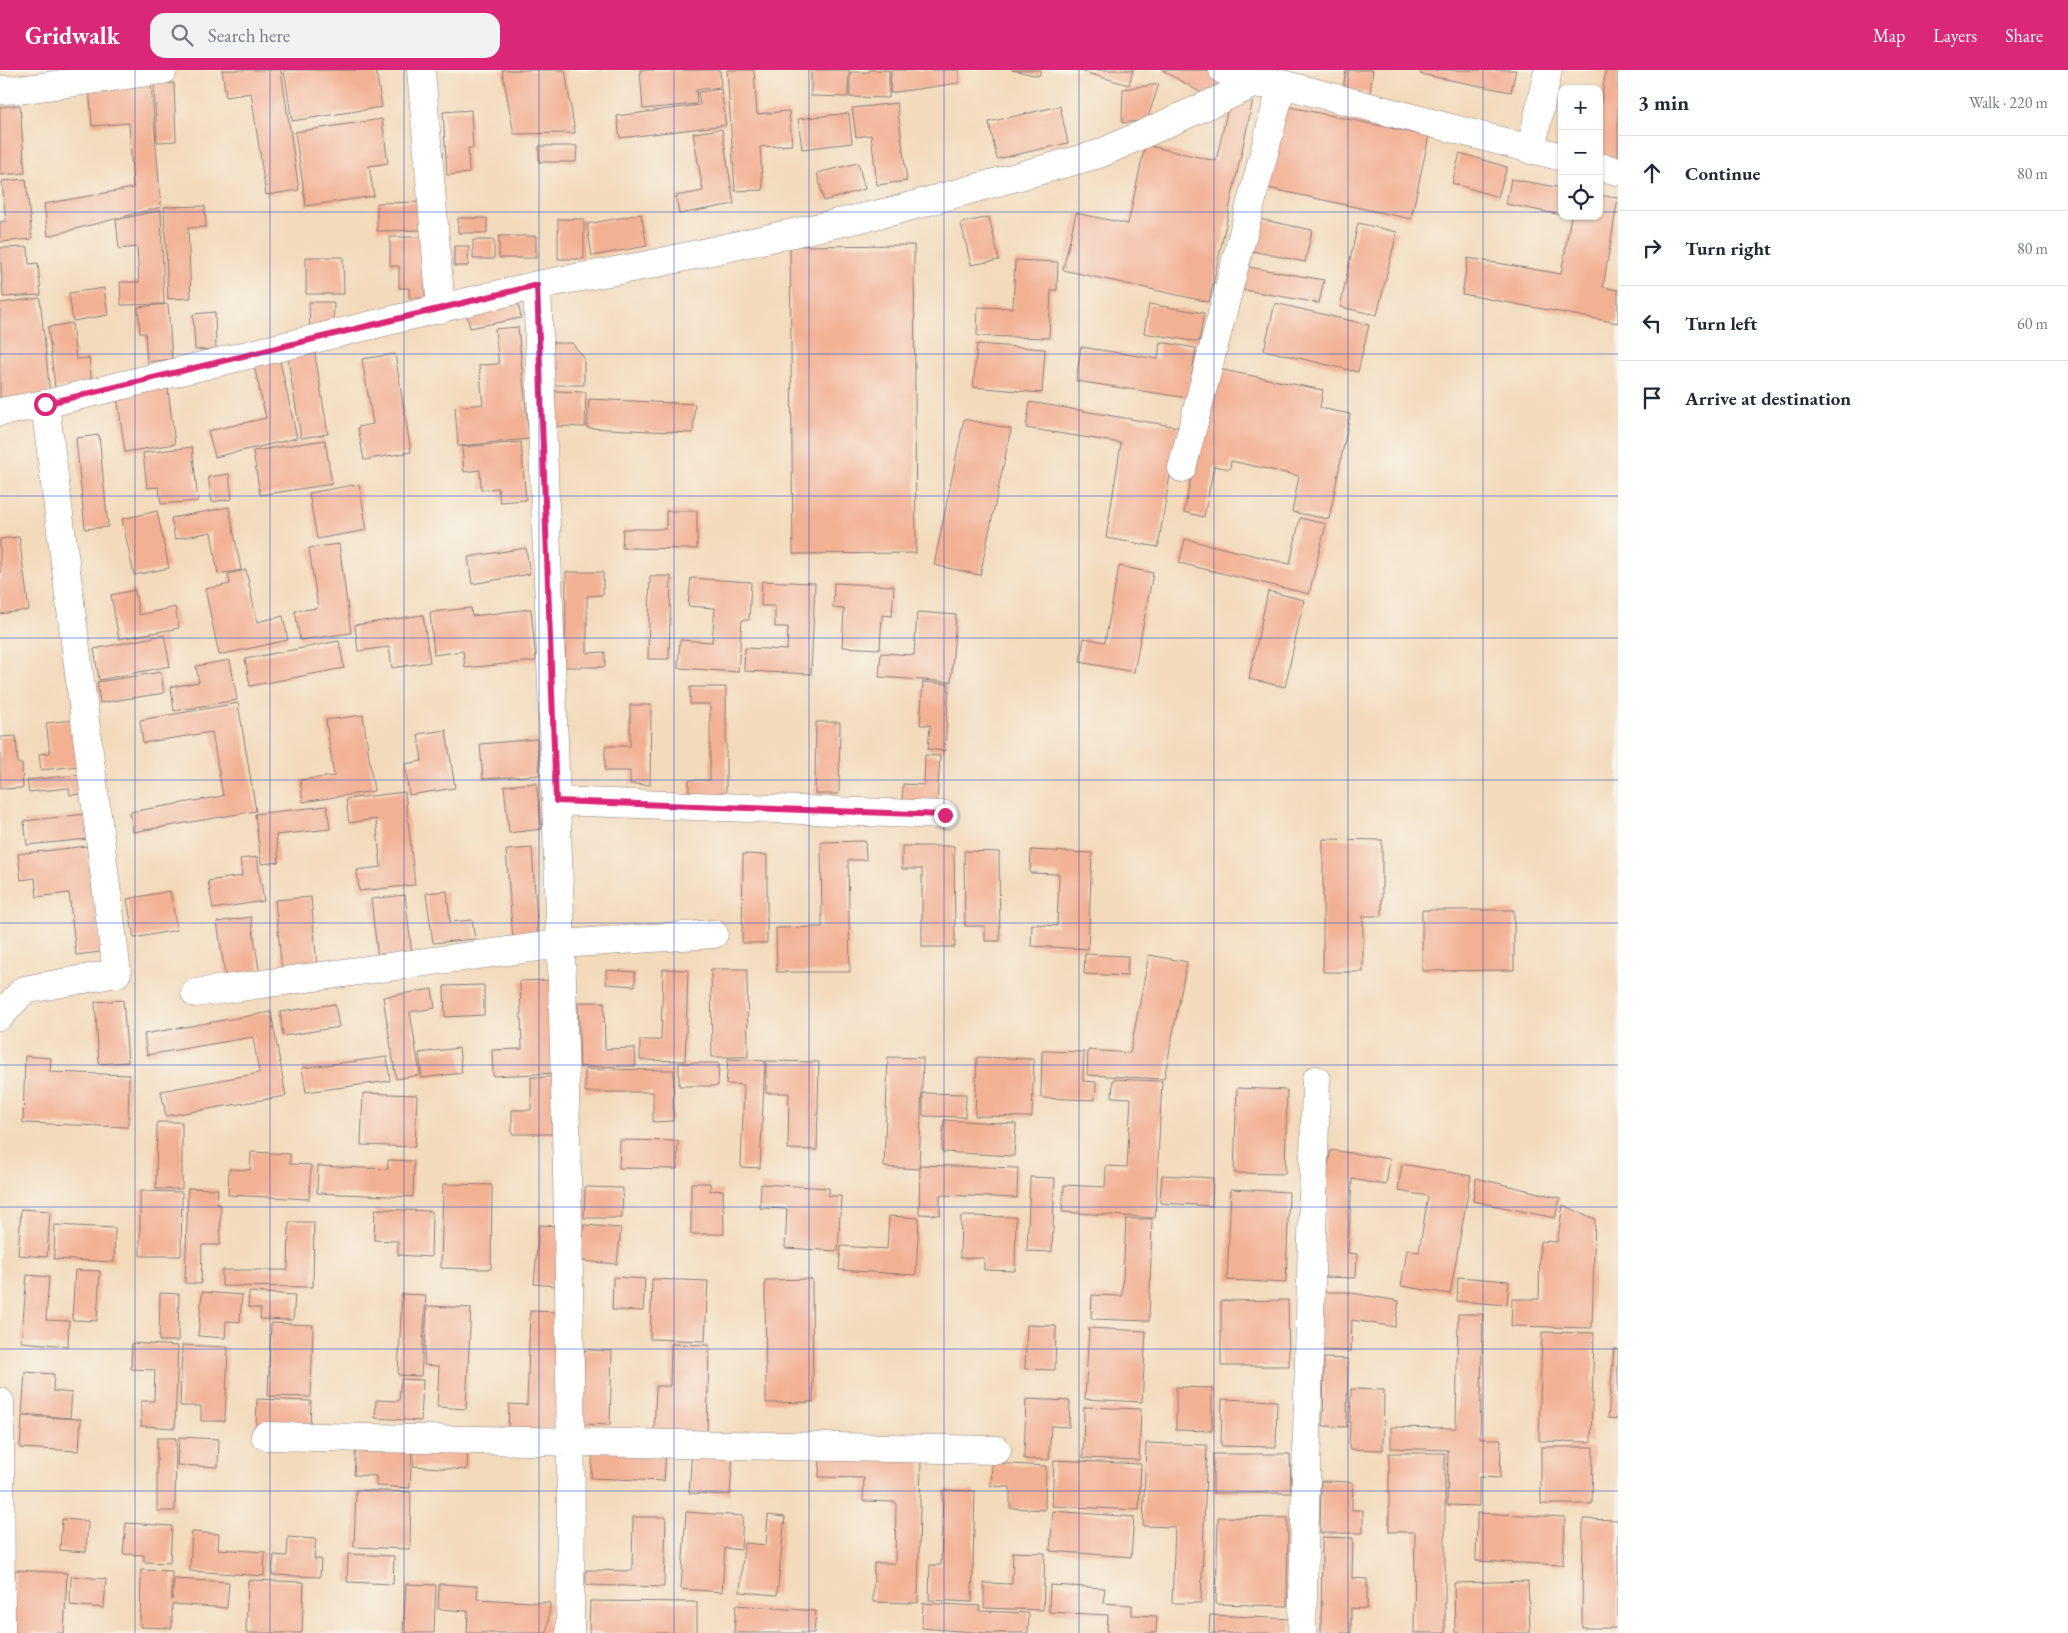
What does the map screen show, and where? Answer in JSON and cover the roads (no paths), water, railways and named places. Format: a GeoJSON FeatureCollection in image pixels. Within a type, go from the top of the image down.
{"type":"FeatureCollection","features":[{"type":"Feature","properties":{"kind":"street"},"geometry":{"type":"LineString","coordinates":[[0,90],[26,89],[163,70]]}},
{"type":"Feature","properties":{"kind":"street"},"geometry":{"type":"LineString","coordinates":[[422,70],[441,309]]}},
{"type":"Feature","properties":{"kind":"street"},"geometry":{"type":"LineString","coordinates":[[1223,70],[1254,84]]}},
{"type":"Feature","properties":{"kind":"street"},"geometry":{"type":"LineString","coordinates":[[1531,150],[1548,70]]}},
{"type":"Feature","properties":{"kind":"street"},"geometry":{"type":"LineString","coordinates":[[0,412],[45,404],[537,285],[648,265],[893,211],[1090,157],[1254,84],[1282,84],[1558,156]]}},
{"type":"Feature","properties":{"kind":"street"},"geometry":{"type":"LineString","coordinates":[[1182,468],[1282,84]]}},
{"type":"Feature","properties":{"kind":"street"},"geometry":{"type":"LineString","coordinates":[[1603,168],[1618,171]]}},
{"type":"Feature","properties":{"kind":"street"},"geometry":{"type":"LineString","coordinates":[[537,285],[560,944],[572,1442],[570,1633]]}},
{"type":"Feature","properties":{"kind":"street"},"geometry":{"type":"LineString","coordinates":[[0,1016],[24,990],[117,973],[45,404]]}},
{"type":"Feature","properties":{"kind":"street"},"geometry":{"type":"LineString","coordinates":[[556,801],[945,815]]}},
{"type":"Feature","properties":{"kind":"street"},"geometry":{"type":"LineString","coordinates":[[195,993],[560,944],[714,934]]}},
{"type":"Feature","properties":{"kind":"street"},"geometry":{"type":"LineString","coordinates":[[1302,1633],[1316,1080]]}},
{"type":"Feature","properties":{"kind":"street"},"geometry":{"type":"LineString","coordinates":[[0,1402],[1,1633]]}},
{"type":"Feature","properties":{"kind":"street"},"geometry":{"type":"LineString","coordinates":[[265,1436],[997,1450]]}}]}
